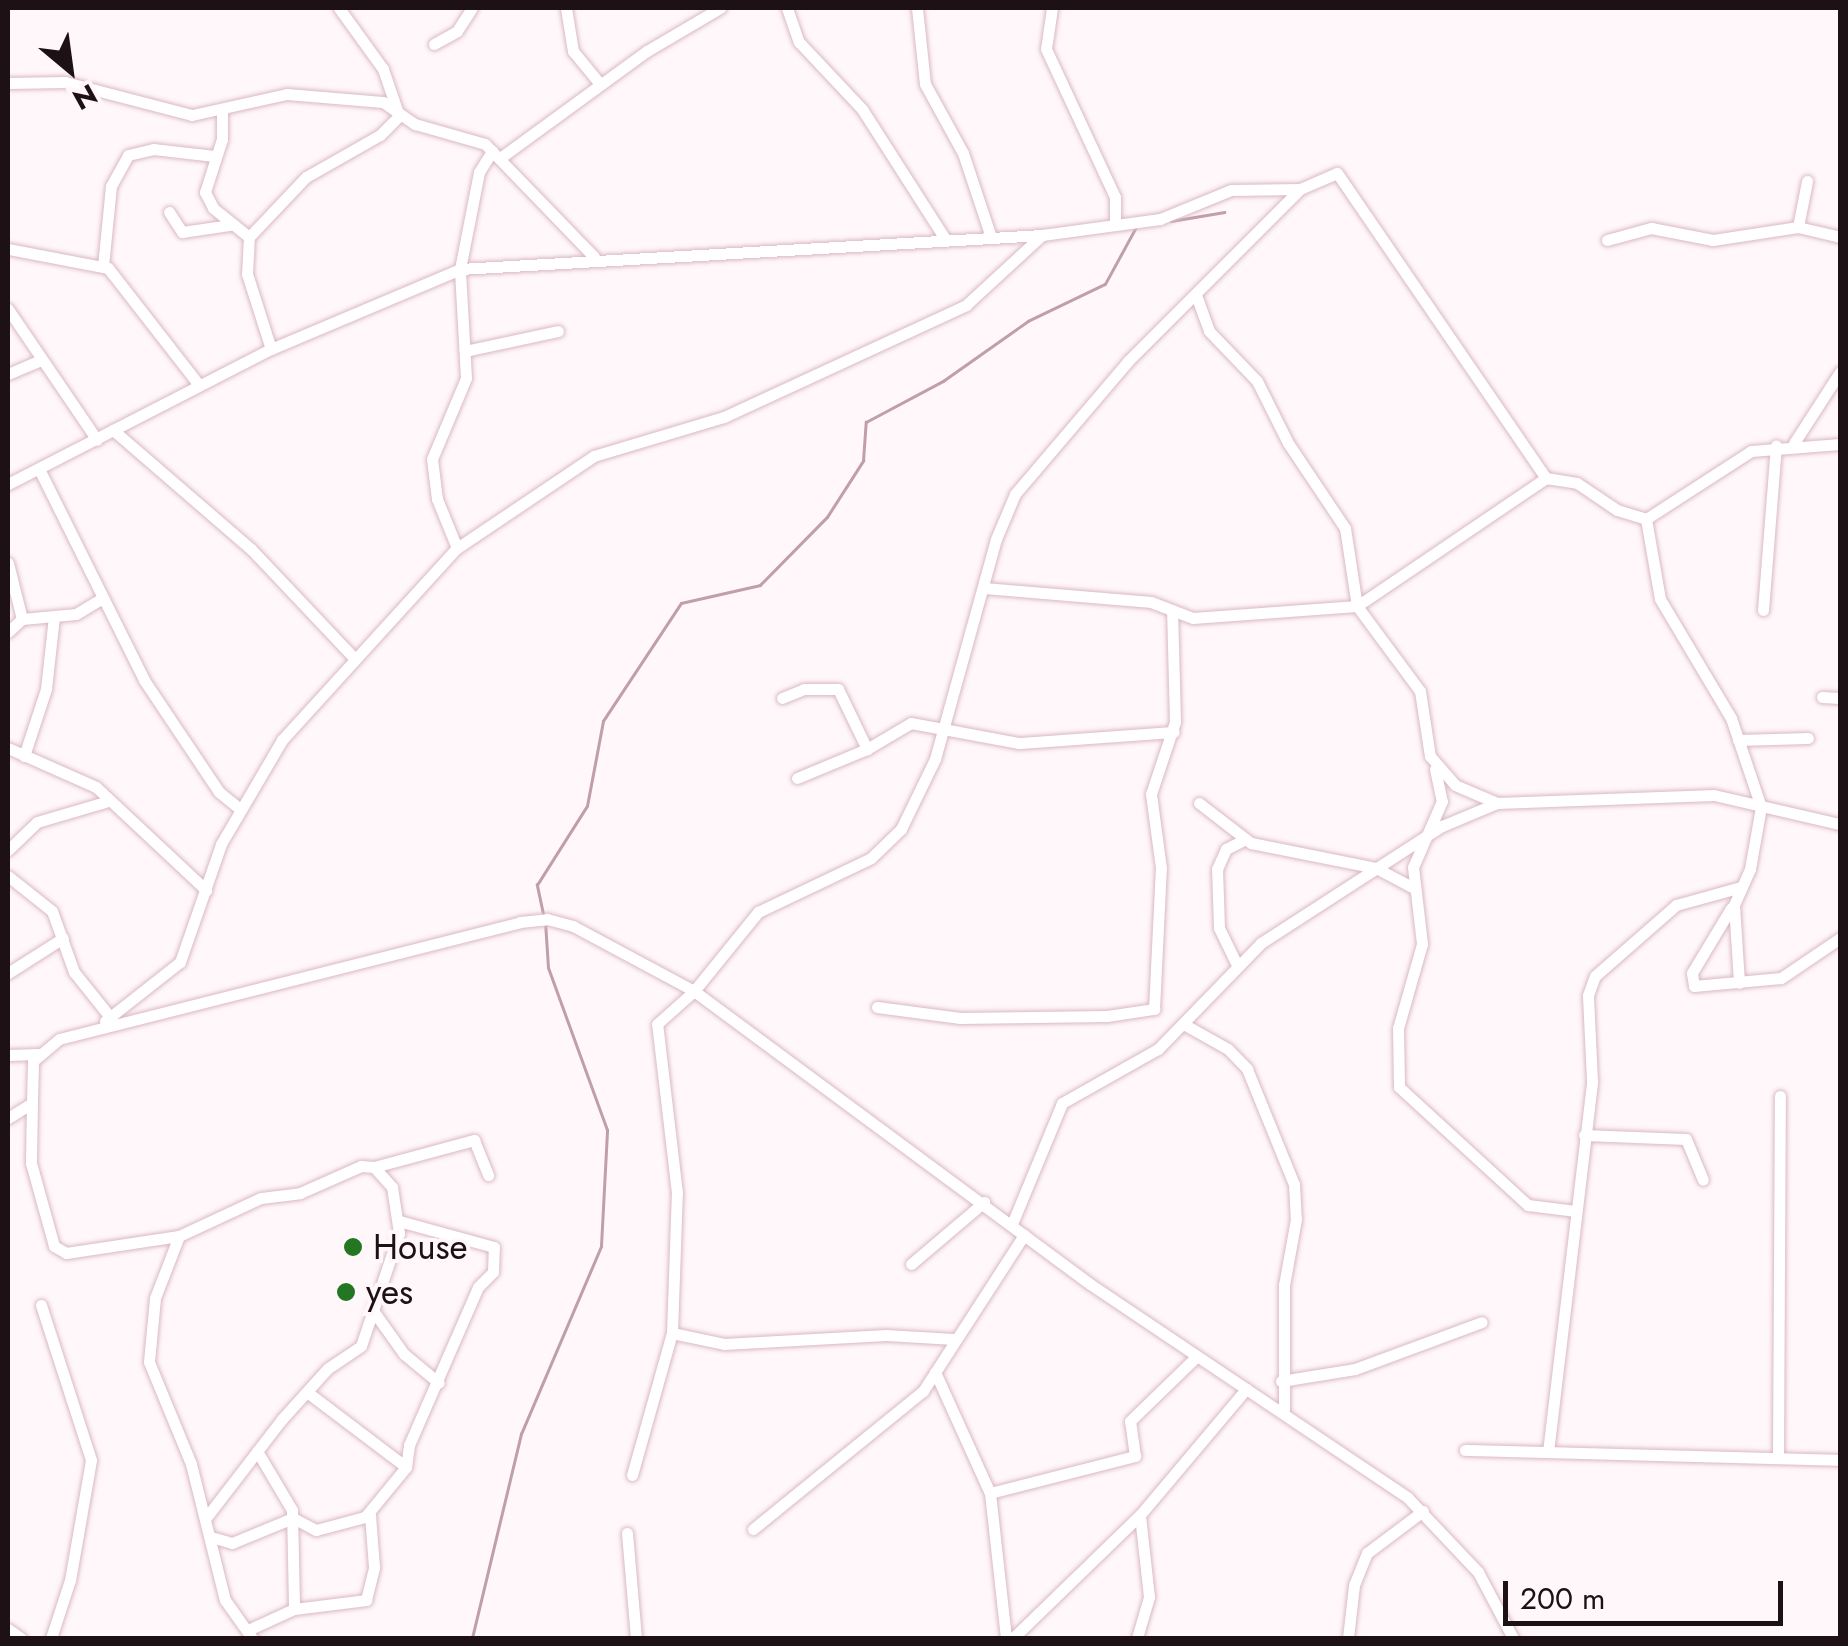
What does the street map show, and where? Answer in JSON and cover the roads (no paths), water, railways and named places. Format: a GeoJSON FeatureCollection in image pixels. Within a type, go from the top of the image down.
{"type":"FeatureCollection","features":[{"type":"Feature","properties":{"kind":"street"},"geometry":{"type":"LineString","coordinates":[[340,8],[383,69],[399,116]]}},
{"type":"Feature","properties":{"kind":"street"},"geometry":{"type":"LineString","coordinates":[[434,44],[457,30],[472,8]]}},
{"type":"Feature","properties":{"kind":"street"},"geometry":{"type":"LineString","coordinates":[[566,8],[573,50],[600,84]]}},
{"type":"Feature","properties":{"kind":"street"},"geometry":{"type":"LineString","coordinates":[[457,548],[436,499],[432,459],[460,405],[465,351],[460,269],[478,172],[492,151],[510,146],[720,8]]}},
{"type":"Feature","properties":{"kind":"street"},"geometry":{"type":"LineString","coordinates":[[786,8],[798,42],[862,109],[945,239]]}},
{"type":"Feature","properties":{"kind":"street"},"geometry":{"type":"LineString","coordinates":[[917,8],[925,84],[963,153],[991,237]]}},
{"type":"Feature","properties":{"kind":"street"},"geometry":{"type":"LineString","coordinates":[[1052,8],[1046,49],[1115,197],[1115,222]]}},
{"type":"Feature","properties":{"kind":"street"},"geometry":{"type":"LineString","coordinates":[[8,83],[65,82],[172,112],[222,111],[288,94],[384,102],[399,116],[492,151],[594,257]]}},
{"type":"Feature","properties":{"kind":"street"},"geometry":{"type":"LineString","coordinates":[[222,111],[216,156],[204,192],[230,225],[250,238]]}},
{"type":"Feature","properties":{"kind":"street"},"geometry":{"type":"LineString","coordinates":[[271,349],[247,274],[250,238],[306,176],[380,135],[399,116]]}},
{"type":"Feature","properties":{"kind":"street"},"geometry":{"type":"LineString","coordinates":[[492,151],[510,146]]}},
{"type":"Feature","properties":{"kind":"street"},"geometry":{"type":"LineString","coordinates":[[103,266],[111,186],[128,156],[154,148],[216,156]]}},
{"type":"Feature","properties":{"kind":"street"},"geometry":{"type":"LineString","coordinates":[[632,1475],[672,1333],[677,1193],[654,1030],[694,991],[758,912],[890,844],[916,806],[943,729],[1004,520],[1029,473],[1128,360],[1300,189],[1337,173],[1546,478],[1590,488],[1617,510],[1646,519]]}},
{"type":"Feature","properties":{"kind":"street"},"geometry":{"type":"LineString","coordinates":[[1798,227],[1808,181]]}},
{"type":"Feature","properties":{"kind":"street"},"geometry":{"type":"LineString","coordinates":[[8,484],[271,349],[460,269],[594,257],[1042,235],[1178,214],[1231,190],[1300,189]]}},
{"type":"Feature","properties":{"kind":"street"},"geometry":{"type":"LineString","coordinates":[[169,212],[182,232],[230,225]]}},
{"type":"Feature","properties":{"kind":"street"},"geometry":{"type":"LineString","coordinates":[[1607,240],[1651,228],[1713,240],[1798,227],[1840,237]]}},
{"type":"Feature","properties":{"kind":"street"},"geometry":{"type":"LineString","coordinates":[[97,1027],[180,962],[241,810],[282,740],[353,657],[457,548],[594,456],[724,417],[966,304],[1042,235]]}},
{"type":"Feature","properties":{"kind":"street"},"geometry":{"type":"LineString","coordinates":[[8,249],[103,266],[200,384]]}},
{"type":"Feature","properties":{"kind":"street"},"geometry":{"type":"LineString","coordinates":[[1196,294],[1209,330],[1257,382],[1288,444],[1345,528],[1357,606],[1420,691],[1442,801],[1420,840],[1414,888],[1423,930],[1398,1028],[1402,1094],[1528,1205],[1576,1211]]}},
{"type":"Feature","properties":{"kind":"street"},"geometry":{"type":"LineString","coordinates":[[8,309],[97,440]]}},
{"type":"Feature","properties":{"kind":"street"},"geometry":{"type":"LineString","coordinates":[[465,351],[558,331]]}},
{"type":"Feature","properties":{"kind":"street"},"geometry":{"type":"LineString","coordinates":[[8,374],[41,360]]}},
{"type":"Feature","properties":{"kind":"street"},"geometry":{"type":"LineString","coordinates":[[1794,443],[1840,372]]}},
{"type":"Feature","properties":{"kind":"street"},"geometry":{"type":"LineString","coordinates":[[113,430],[251,549],[353,657]]}},
{"type":"Feature","properties":{"kind":"street"},"geometry":{"type":"LineString","coordinates":[[1646,519],[1750,450],[1794,443],[1840,444]]}},
{"type":"Feature","properties":{"kind":"street"},"geometry":{"type":"LineString","coordinates":[[1763,610],[1776,446]]}},
{"type":"Feature","properties":{"kind":"street"},"geometry":{"type":"LineString","coordinates":[[39,469],[101,599],[166,718],[196,751],[219,792],[241,810]]}},
{"type":"Feature","properties":{"kind":"street"},"geometry":{"type":"LineString","coordinates":[[984,588],[1151,602],[1193,618],[1357,606],[1546,478]]}},
{"type":"Feature","properties":{"kind":"street"},"geometry":{"type":"LineString","coordinates":[[1646,519],[1660,599],[1720,695],[1762,808],[1734,905],[1690,980],[1698,986],[1781,978],[1840,938]]}},
{"type":"Feature","properties":{"kind":"street"},"geometry":{"type":"LineString","coordinates":[[8,563],[22,619]]}},
{"type":"Feature","properties":{"kind":"street"},"geometry":{"type":"LineString","coordinates":[[8,632],[22,619],[54,616],[101,599]]}},
{"type":"Feature","properties":{"kind":"street"},"geometry":{"type":"LineString","coordinates":[[877,1007],[960,1018],[1151,1012],[1161,868],[1151,794],[1157,761],[1174,732],[1172,610]]}},
{"type":"Feature","properties":{"kind":"street"},"geometry":{"type":"LineString","coordinates":[[24,756],[46,689],[54,616]]}},
{"type":"Feature","properties":{"kind":"street"},"geometry":{"type":"LineString","coordinates":[[782,698],[804,689],[838,689],[867,749]]}},
{"type":"Feature","properties":{"kind":"street"},"geometry":{"type":"LineString","coordinates":[[1822,697],[1840,698]]}},
{"type":"Feature","properties":{"kind":"street"},"geometry":{"type":"LineString","coordinates":[[797,778],[867,749],[910,722],[1019,743],[1174,732]]}},
{"type":"Feature","properties":{"kind":"street"},"geometry":{"type":"LineString","coordinates":[[1738,740],[1808,738]]}},
{"type":"Feature","properties":{"kind":"street"},"geometry":{"type":"LineString","coordinates":[[8,748],[96,787],[105,802],[206,890]]}},
{"type":"Feature","properties":{"kind":"street"},"geometry":{"type":"LineString","coordinates":[[1430,756],[1456,785],[1497,803]]}},
{"type":"Feature","properties":{"kind":"street"},"geometry":{"type":"LineString","coordinates":[[1012,1224],[1062,1103],[1121,1074],[1187,1026],[1237,965],[1420,840],[1497,803],[1714,795],[1840,824]]}},
{"type":"Feature","properties":{"kind":"street"},"geometry":{"type":"LineString","coordinates":[[8,850],[37,822],[105,802]]}},
{"type":"Feature","properties":{"kind":"street"},"geometry":{"type":"LineString","coordinates":[[1199,803],[1244,840],[1376,868],[1414,888]]}},
{"type":"Feature","properties":{"kind":"street"},"geometry":{"type":"LineString","coordinates":[[1237,965],[1219,928],[1217,869],[1226,850],[1244,840]]}},
{"type":"Feature","properties":{"kind":"street"},"geometry":{"type":"LineString","coordinates":[[8,876],[43,901],[63,938],[74,972],[110,1018]]}},
{"type":"Feature","properties":{"kind":"street"},"geometry":{"type":"LineString","coordinates":[[1548,1452],[1584,1135],[1595,976],[1676,906],[1741,888]]}},
{"type":"Feature","properties":{"kind":"street"},"geometry":{"type":"LineString","coordinates":[[1734,905],[1739,983]]}},
{"type":"Feature","properties":{"kind":"street"},"geometry":{"type":"LineString","coordinates":[[8,1055],[38,1054],[59,1038],[97,1027],[520,922],[547,919],[606,939],[694,991],[1024,1235],[1246,1389],[1284,1409],[1423,1511],[1478,1572],[1514,1638]]}},
{"type":"Feature","properties":{"kind":"street"},"geometry":{"type":"LineString","coordinates":[[8,974],[63,938]]}},
{"type":"Feature","properties":{"kind":"street"},"geometry":{"type":"LineString","coordinates":[[1187,1026],[1228,1049],[1248,1070],[1294,1184],[1281,1381],[1284,1409]]}},
{"type":"Feature","properties":{"kind":"street"},"geometry":{"type":"LineString","coordinates":[[38,1054],[31,1163],[57,1250],[180,1236],[260,1198],[474,1140],[488,1175]]}},
{"type":"Feature","properties":{"kind":"street"},"geometry":{"type":"LineString","coordinates":[[1778,1457],[1780,1096]]}},
{"type":"Feature","properties":{"kind":"street"},"geometry":{"type":"LineString","coordinates":[[8,1118],[32,1103]]}},
{"type":"Feature","properties":{"kind":"street"},"geometry":{"type":"LineString","coordinates":[[1584,1135],[1686,1139],[1703,1180]]}},
{"type":"Feature","properties":{"kind":"street"},"geometry":{"type":"LineString","coordinates":[[205,1519],[307,1392],[361,1346],[399,1222],[392,1187],[374,1167]]}},
{"type":"Feature","properties":{"kind":"street"},"geometry":{"type":"LineString","coordinates":[[911,1264],[984,1202]]}},
{"type":"Feature","properties":{"kind":"street"},"geometry":{"type":"LineString","coordinates":[[293,1518],[316,1530],[370,1514],[406,1467],[409,1445],[439,1384],[478,1287],[493,1272],[494,1247],[399,1222]]}},
{"type":"Feature","properties":{"kind":"street"},"geometry":{"type":"LineString","coordinates":[[753,1529],[857,1449],[923,1391],[1024,1235]]}},
{"type":"Feature","properties":{"kind":"street"},"geometry":{"type":"LineString","coordinates":[[180,1236],[155,1298],[149,1362],[205,1519],[225,1600],[250,1634],[294,1610],[366,1600],[374,1568],[370,1514]]}},
{"type":"Feature","properties":{"kind":"street"},"geometry":{"type":"LineString","coordinates":[[41,1305],[91,1460],[73,1564],[51,1638]]}},
{"type":"Feature","properties":{"kind":"street"},"geometry":{"type":"LineString","coordinates":[[374,1312],[404,1354],[439,1384]]}},
{"type":"Feature","properties":{"kind":"street"},"geometry":{"type":"LineString","coordinates":[[1281,1381],[1356,1369],[1482,1322]]}},
{"type":"Feature","properties":{"kind":"street"},"geometry":{"type":"LineString","coordinates":[[672,1333],[724,1344],[886,1336],[954,1339]]}},
{"type":"Feature","properties":{"kind":"street"},"geometry":{"type":"LineString","coordinates":[[990,1493],[1135,1456],[1130,1421],[1198,1356]]}},
{"type":"Feature","properties":{"kind":"street"},"geometry":{"type":"LineString","coordinates":[[935,1372],[990,1493],[1006,1638]]}},
{"type":"Feature","properties":{"kind":"street"},"geometry":{"type":"LineString","coordinates":[[1013,1638],[1140,1516],[1246,1389]]}},
{"type":"Feature","properties":{"kind":"street"},"geometry":{"type":"LineString","coordinates":[[307,1392],[406,1467]]}},
{"type":"Feature","properties":{"kind":"street"},"geometry":{"type":"LineString","coordinates":[[1466,1450],[1840,1460]]}},
{"type":"Feature","properties":{"kind":"street"},"geometry":{"type":"LineString","coordinates":[[257,1452],[274,1472],[293,1518],[294,1610]]}},
{"type":"Feature","properties":{"kind":"street"},"geometry":{"type":"LineString","coordinates":[[1348,1638],[1354,1586],[1367,1553],[1423,1511]]}},
{"type":"Feature","properties":{"kind":"street"},"geometry":{"type":"LineString","coordinates":[[1136,1638],[1149,1597],[1140,1516]]}},
{"type":"Feature","properties":{"kind":"street"},"geometry":{"type":"LineString","coordinates":[[210,1536],[244,1541],[293,1518]]}},
{"type":"Feature","properties":{"kind":"street"},"geometry":{"type":"LineString","coordinates":[[628,1533],[636,1638]]}},
{"type":"Feature","properties":{"kind":"street"},"geometry":{"type":"LineString","coordinates":[[8,1629],[21,1638]]}},
{"type":"Feature","properties":{"kind":"waterway"},"geometry":{"type":"LineString","coordinates":[[1171,221],[1224,212]]}},
{"type":"Feature","properties":{"kind":"waterway"},"geometry":{"type":"LineString","coordinates":[[543,914],[537,885],[587,806],[603,721],[681,603],[760,585],[827,517],[863,461],[866,422],[943,381],[1028,321],[1105,284],[1135,229]]}},
{"type":"Feature","properties":{"kind":"waterway"},"geometry":{"type":"LineString","coordinates":[[472,1638],[521,1434],[601,1246],[607,1130],[548,968],[545,922]]}},
{"type":"Feature","properties":{"kind":"place","name":"House"},"geometry":{"type":"Point","coordinates":[353,1247]}},
{"type":"Feature","properties":{"kind":"place","name":"yes"},"geometry":{"type":"Point","coordinates":[346,1292]}}]}
